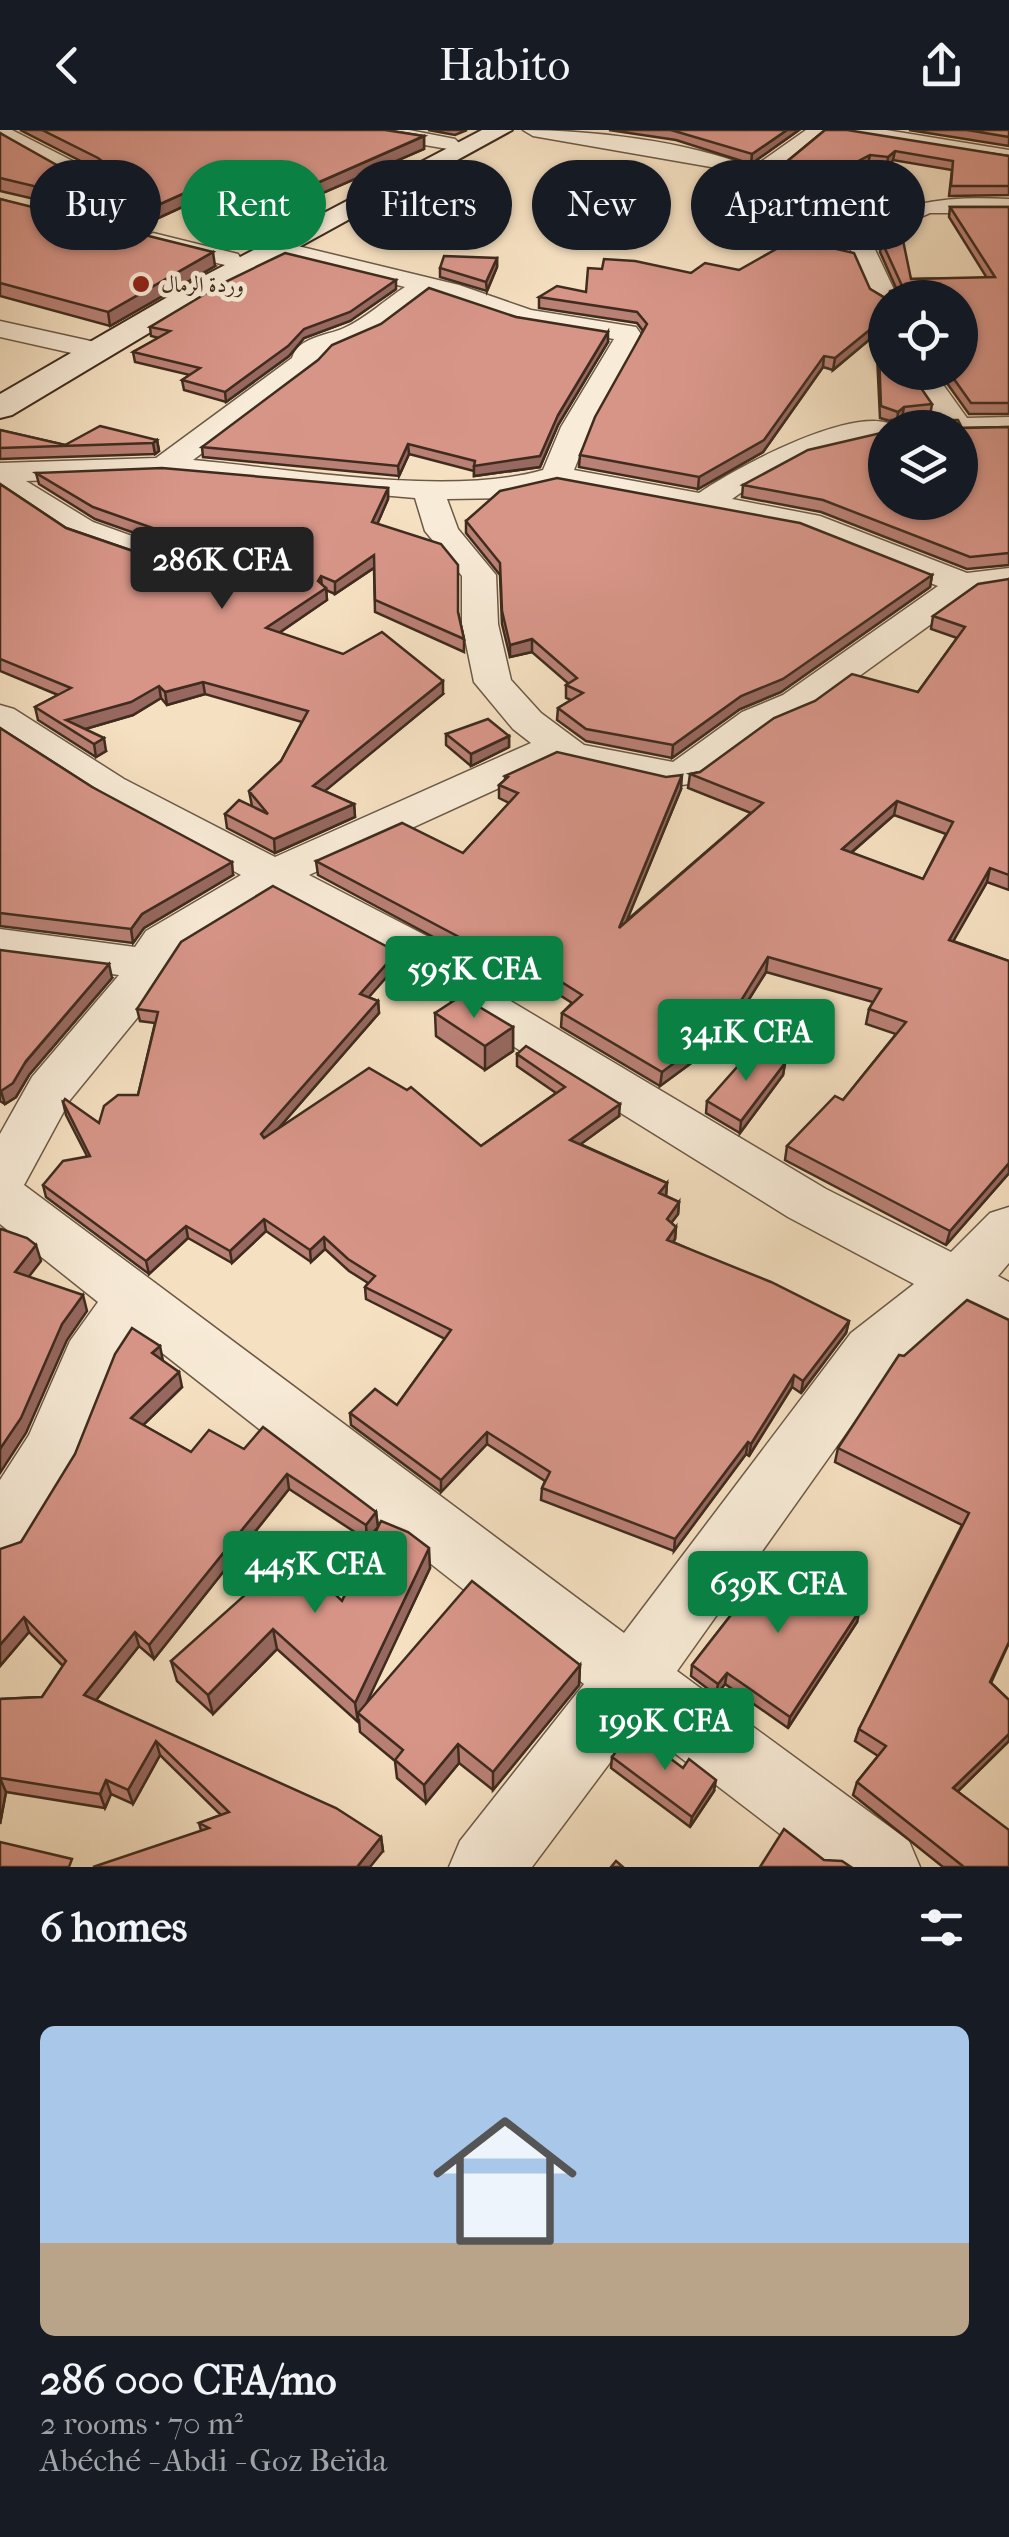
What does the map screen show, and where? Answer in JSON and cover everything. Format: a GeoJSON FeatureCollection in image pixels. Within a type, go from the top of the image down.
{"type":"FeatureCollection","features":[{"type":"Feature","properties":{"kind":"main road"},"geometry":{"type":"LineString","coordinates":[[326,222],[500,130]]}},
{"type":"Feature","properties":{"kind":"main road"},"geometry":{"type":"LineString","coordinates":[[0,408],[84,348],[229,259],[461,136]]}},
{"type":"Feature","properties":{"kind":"main road"},"geometry":{"type":"LineString","coordinates":[[0,388],[273,250]]}},
{"type":"Feature","properties":{"kind":"street"},"geometry":{"type":"LineString","coordinates":[[372,130],[461,136]]}},
{"type":"Feature","properties":{"kind":"street"},"geometry":{"type":"LineString","coordinates":[[534,130],[711,160]]}},
{"type":"Feature","properties":{"kind":"street"},"geometry":{"type":"LineString","coordinates":[[782,160],[819,130]]}},
{"type":"Feature","properties":{"kind":"street"},"geometry":{"type":"LineString","coordinates":[[848,130],[1009,156]]}},
{"type":"Feature","properties":{"kind":"street"},"geometry":{"type":"LineString","coordinates":[[0,132],[90,179],[122,202],[64,217],[229,259]]}},
{"type":"Feature","properties":{"kind":"street"},"geometry":{"type":"LineString","coordinates":[[925,205],[951,202],[1009,206]]}},
{"type":"Feature","properties":{"kind":"street"},"geometry":{"type":"LineString","coordinates":[[285,250],[425,284],[526,317],[626,333],[627,341],[576,427],[556,476]]}},
{"type":"Feature","properties":{"kind":"street"},"geometry":{"type":"LineString","coordinates":[[863,250],[877,280]]}},
{"type":"Feature","properties":{"kind":"street"},"geometry":{"type":"LineString","coordinates":[[164,466],[306,361],[305,355],[331,339],[354,334],[425,284]]}},
{"type":"Feature","properties":{"kind":"street"},"geometry":{"type":"LineString","coordinates":[[0,330],[84,348]]}},
{"type":"Feature","properties":{"kind":"street"},"geometry":{"type":"LineString","coordinates":[[978,425],[1009,426]]}},
{"type":"Feature","properties":{"kind":"street"},"geometry":{"type":"LineString","coordinates":[[708,502],[742,475],[794,450],[868,434]]}},
{"type":"Feature","properties":{"kind":"street"},"geometry":{"type":"LineString","coordinates":[[0,475],[164,466],[428,490],[514,488],[556,476],[808,523],[964,584]]}},
{"type":"Feature","properties":{"kind":"street"},"geometry":{"type":"LineString","coordinates":[[0,475],[81,530],[226,581]]}},
{"type":"Feature","properties":{"kind":"street"},"geometry":{"type":"LineString","coordinates":[[428,490],[442,532],[479,575],[480,624],[493,682],[527,720],[558,746],[602,763],[684,774],[756,720],[796,703],[852,666],[964,584],[1007,575]]}},
{"type":"Feature","properties":{"kind":"street"},"geometry":{"type":"LineString","coordinates":[[0,717],[110,788],[455,970],[474,1000],[807,1204],[984,1293]]}},
{"type":"Feature","properties":{"kind":"street"},"geometry":{"type":"LineString","coordinates":[[558,746],[272,875],[162,941],[134,990],[50,1090],[5,1205],[133,1296],[429,1527],[884,1867]]}},
{"type":"Feature","properties":{"kind":"street"},"geometry":{"type":"LineString","coordinates":[[0,944],[146,964]]}},
{"type":"Feature","properties":{"kind":"street"},"geometry":{"type":"LineString","coordinates":[[486,1867],[632,1678],[872,1350],[984,1293],[1009,1228]]}},
{"type":"Feature","properties":{"kind":"street"},"geometry":{"type":"LineString","coordinates":[[0,1535],[54,1449],[92,1358],[133,1296]]}},
{"type":"Feature","properties":{"kind":"building"},"geometry":{"type":"Polygon","coordinates":[[[42,130],[385,130],[424,136],[369,160],[346,160],[346,170],[326,179],[326,160],[181,160],[181,195],[161,204],[161,160],[98,158],[42,130]]]}},
{"type":"Feature","properties":{"kind":"building"},"geometry":{"type":"Polygon","coordinates":[[[671,130],[787,130],[752,154],[671,130]]]}},
{"type":"Feature","properties":{"kind":"building"},"geometry":{"type":"Polygon","coordinates":[[[825,130],[847,130],[1009,156],[1009,186],[951,186],[953,161],[895,151],[888,157],[870,155],[860,160],[789,160],[825,130]]]}},
{"type":"Feature","properties":{"kind":"building"},"geometry":{"type":"Polygon","coordinates":[[[967,130],[1009,130],[1009,137],[967,130]]]}},
{"type":"Feature","properties":{"kind":"building"},"geometry":{"type":"Polygon","coordinates":[[[0,133],[48,160],[30,160],[30,185],[0,178],[0,133]]]}},
{"type":"Feature","properties":{"kind":"building"},"geometry":{"type":"Polygon","coordinates":[[[0,199],[30,206],[30,250],[161,250],[161,239],[181,244],[181,250],[213,252],[108,312],[0,283],[0,199]]]}},
{"type":"Feature","properties":{"kind":"building"},"geometry":{"type":"Polygon","coordinates":[[[950,207],[1009,207],[1009,403],[971,403],[962,390],[978,390],[978,280],[899,280],[886,250],[905,250],[911,279],[995,277],[950,207]]]}},
{"type":"Feature","properties":{"kind":"building"},"geometry":{"type":"Polygon","coordinates":[[[774,250],[854,253],[868,284],[868,331],[835,358],[824,356],[764,440],[699,477],[580,455],[595,417],[647,324],[637,312],[539,297],[557,286],[586,292],[588,268],[602,269],[604,259],[691,273],[705,263],[739,270],[774,250]]]}},
{"type":"Feature","properties":{"kind":"building"},"geometry":{"type":"Polygon","coordinates":[[[285,253],[396,280],[350,312],[304,329],[288,346],[225,392],[182,380],[200,368],[133,352],[170,331],[150,327],[225,282],[285,253]]]}},
{"type":"Feature","properties":{"kind":"building"},"geometry":{"type":"Polygon","coordinates":[[[444,256],[497,258],[486,282],[440,268],[444,256]]]}},
{"type":"Feature","properties":{"kind":"building"},"geometry":{"type":"Polygon","coordinates":[[[429,288],[516,317],[608,332],[558,415],[540,456],[474,466],[475,461],[408,444],[398,466],[202,447],[318,360],[332,345],[381,324],[429,288]]]}},
{"type":"Feature","properties":{"kind":"building"},"geometry":{"type":"Polygon","coordinates":[[[880,390],[922,390],[932,404],[900,410],[881,406],[880,390]]]}},
{"type":"Feature","properties":{"kind":"building"},"geometry":{"type":"Polygon","coordinates":[[[100,426],[157,440],[153,443],[0,448],[0,430],[65,445],[100,426]]]}},
{"type":"Feature","properties":{"kind":"building"},"geometry":{"type":"Polygon","coordinates":[[[1009,427],[1009,553],[970,557],[875,520],[978,520],[978,428],[1009,427]]]}},
{"type":"Feature","properties":{"kind":"building"},"geometry":{"type":"Polygon","coordinates":[[[868,436],[868,517],[823,500],[743,485],[808,450],[868,436]]]}},
{"type":"Feature","properties":{"kind":"building"},"geometry":{"type":"Polygon","coordinates":[[[162,468],[388,488],[372,522],[441,544],[458,565],[458,612],[464,639],[375,600],[374,555],[335,582],[321,576],[318,581],[326,588],[266,628],[343,654],[382,632],[443,681],[313,786],[354,804],[274,839],[225,814],[239,800],[268,814],[249,791],[281,761],[308,711],[203,682],[165,692],[159,686],[131,702],[66,720],[104,738],[94,744],[35,707],[71,688],[0,659],[0,484],[66,528],[223,582],[238,579],[245,571],[238,558],[93,507],[36,473],[162,468]]]}},
{"type":"Feature","properties":{"kind":"building"},"geometry":{"type":"Polygon","coordinates":[[[557,478],[800,523],[932,575],[783,679],[741,696],[673,745],[586,729],[558,708],[583,693],[566,685],[577,678],[532,639],[510,645],[502,611],[500,563],[466,521],[500,491],[557,478]]]}},
{"type":"Feature","properties":{"kind":"building"},"geometry":{"type":"Polygon","coordinates":[[[1009,579],[1009,875],[990,868],[949,940],[1009,961],[1009,1163],[950,1231],[787,1146],[835,1096],[843,1100],[906,1022],[869,1009],[881,989],[768,957],[726,1025],[662,1072],[562,1013],[582,995],[522,957],[514,963],[476,946],[316,861],[402,823],[463,853],[518,793],[499,785],[508,777],[505,776],[557,752],[666,777],[682,775],[619,928],[763,803],[690,774],[700,772],[774,718],[815,701],[852,674],[918,692],[965,627],[933,616],[978,584],[1009,579]],[[897,801],[842,849],[923,879],[953,822],[897,801]]]}},
{"type":"Feature","properties":{"kind":"building"},"geometry":{"type":"Polygon","coordinates":[[[488,719],[509,736],[471,754],[446,734],[488,719]]]}},
{"type":"Feature","properties":{"kind":"building"},"geometry":{"type":"Polygon","coordinates":[[[0,728],[92,787],[232,862],[142,914],[131,929],[0,913],[0,728]]]}},
{"type":"Feature","properties":{"kind":"building"},"geometry":{"type":"Polygon","coordinates":[[[273,886],[397,952],[360,994],[378,1001],[261,1134],[264,1138],[369,1068],[407,1090],[411,1087],[481,1146],[565,1087],[517,1054],[526,1046],[620,1104],[570,1140],[667,1183],[659,1193],[679,1202],[667,1219],[676,1227],[667,1240],[771,1282],[849,1321],[803,1381],[794,1375],[751,1444],[748,1442],[675,1539],[542,1488],[550,1472],[487,1432],[441,1480],[350,1413],[375,1389],[397,1405],[451,1330],[365,1287],[375,1276],[324,1237],[310,1250],[264,1219],[230,1251],[186,1226],[146,1261],[43,1185],[63,1161],[90,1156],[63,1102],[65,1099],[99,1123],[104,1106],[118,1095],[138,1095],[158,1012],[137,1009],[181,942],[273,886]]]}},
{"type":"Feature","properties":{"kind":"building"},"geometry":{"type":"Polygon","coordinates":[[[0,950],[109,964],[26,1061],[13,1083],[1,1091],[0,1090],[0,950]]]}},
{"type":"Feature","properties":{"kind":"building"},"geometry":{"type":"Polygon","coordinates":[[[461,996],[513,1027],[485,1046],[435,1013],[461,996]]]}},
{"type":"Feature","properties":{"kind":"building"},"geometry":{"type":"Polygon","coordinates":[[[753,1049],[785,1063],[741,1121],[707,1101],[753,1049]]]}},
{"type":"Feature","properties":{"kind":"building"},"geometry":{"type":"Polygon","coordinates":[[[0,1231],[36,1245],[15,1272],[83,1295],[62,1324],[21,1418],[0,1449],[0,1231]]]}},
{"type":"Feature","properties":{"kind":"building"},"geometry":{"type":"Polygon","coordinates":[[[967,1300],[1009,1320],[1009,1642],[990,1682],[1009,1700],[1009,1734],[953,1788],[1009,1830],[1009,1867],[964,1867],[857,1782],[886,1746],[859,1729],[969,1513],[838,1448],[899,1355],[904,1356],[967,1300]]]}},
{"type":"Feature","properties":{"kind":"building"},"geometry":{"type":"Polygon","coordinates":[[[132,1328],[160,1346],[152,1353],[179,1372],[131,1418],[191,1452],[209,1430],[244,1449],[263,1427],[376,1512],[366,1525],[287,1474],[149,1645],[135,1632],[84,1695],[336,1808],[381,1837],[357,1867],[93,1867],[209,1828],[199,1823],[229,1812],[156,1741],[128,1790],[106,1780],[100,1794],[0,1778],[0,1699],[42,1697],[66,1661],[24,1617],[0,1645],[0,1549],[21,1542],[75,1454],[115,1354],[132,1328]]]}},
{"type":"Feature","properties":{"kind":"building"},"geometry":{"type":"Polygon","coordinates":[[[381,1521],[408,1532],[429,1548],[355,1703],[273,1629],[208,1695],[171,1661],[292,1553],[342,1601],[381,1521]]]}},
{"type":"Feature","properties":{"kind":"building"},"geometry":{"type":"Polygon","coordinates":[[[764,1555],[860,1610],[790,1717],[727,1673],[718,1684],[692,1665],[752,1588],[744,1584],[764,1555]]]}},
{"type":"Feature","properties":{"kind":"building"},"geometry":{"type":"Polygon","coordinates":[[[472,1581],[580,1665],[493,1772],[458,1744],[424,1785],[395,1760],[403,1750],[358,1713],[472,1581]]]}},
{"type":"Feature","properties":{"kind":"building"},"geometry":{"type":"Polygon","coordinates":[[[632,1730],[683,1768],[689,1759],[716,1780],[692,1817],[612,1757],[632,1730]]]}},
{"type":"Feature","properties":{"kind":"building"},"geometry":{"type":"Polygon","coordinates":[[[784,1829],[824,1860],[842,1861],[851,1867],[760,1867],[784,1829]]]}},
{"type":"Feature","properties":{"kind":"building"},"geometry":{"type":"Polygon","coordinates":[[[0,1842],[72,1859],[69,1867],[0,1867],[0,1842]]]}},
{"type":"Feature","properties":{"kind":"place","name":"وردة الرمال"},"geometry":{"type":"Point","coordinates":[141,284]}}]}
